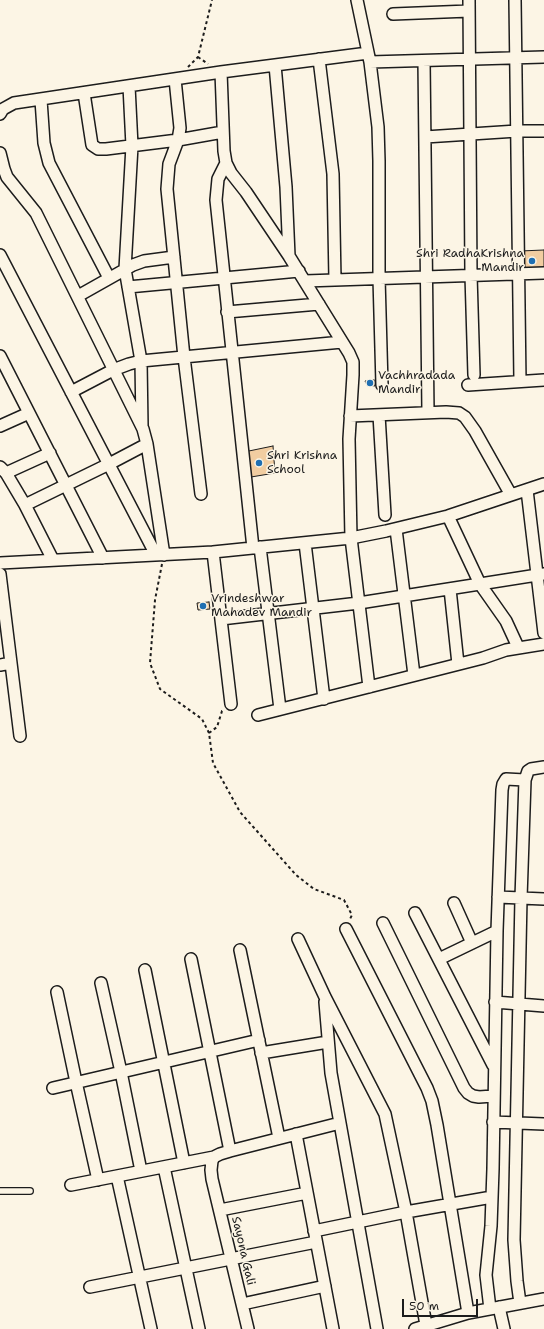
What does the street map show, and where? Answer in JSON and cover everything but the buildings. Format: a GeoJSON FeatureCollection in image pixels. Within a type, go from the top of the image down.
{"type":"FeatureCollection","features":[{"type":"Feature","properties":{"kind":"street"},"geometry":{"type":"LineString","coordinates":[[357,0],[369,57],[378,134],[379,278],[382,385]]}},
{"type":"Feature","properties":{"kind":"street"},"geometry":{"type":"LineString","coordinates":[[515,0],[517,58],[520,381]]}},
{"type":"Feature","properties":{"kind":"street"},"geometry":{"type":"LineString","coordinates":[[393,14],[469,5],[471,275],[474,374]]}},
{"type":"Feature","properties":{"kind":"street"},"geometry":{"type":"LineString","coordinates":[[0,114],[3,109],[14,103],[319,59],[369,57],[424,61],[544,57]]}},
{"type":"Feature","properties":{"kind":"street"},"geometry":{"type":"LineString","coordinates":[[319,59],[333,174],[335,280]]}},
{"type":"Feature","properties":{"kind":"street"},"geometry":{"type":"LineString","coordinates":[[424,61],[428,412]]}},
{"type":"Feature","properties":{"kind":"street"},"geometry":{"type":"LineString","coordinates":[[275,65],[286,187],[289,256]]}},
{"type":"Feature","properties":{"kind":"street"},"geometry":{"type":"LineString","coordinates":[[221,72],[223,132],[226,163],[230,173],[246,192],[299,271],[353,362],[349,439],[351,538],[370,687]]}},
{"type":"Feature","properties":{"kind":"street"},"geometry":{"type":"LineString","coordinates":[[175,79],[180,128],[178,140],[169,164],[167,188],[184,357],[201,494]]}},
{"type":"Feature","properties":{"kind":"street"},"geometry":{"type":"LineString","coordinates":[[129,86],[132,146],[125,269],[141,361],[143,429]]}},
{"type":"Feature","properties":{"kind":"street"},"geometry":{"type":"LineString","coordinates":[[84,93],[92,145],[98,149],[178,140],[223,132]]}},
{"type":"Feature","properties":{"kind":"street"},"geometry":{"type":"LineString","coordinates":[[41,100],[45,149],[49,163],[109,278]]}},
{"type":"Feature","properties":{"kind":"street"},"geometry":{"type":"LineString","coordinates":[[425,137],[517,131],[544,131]]}},
{"type":"Feature","properties":{"kind":"street"},"geometry":{"type":"LineString","coordinates":[[0,153],[7,177],[36,212],[143,429],[147,444],[160,555]]}},
{"type":"Feature","properties":{"kind":"street"},"geometry":{"type":"LineString","coordinates":[[226,163],[218,179],[216,200],[227,312],[256,548],[268,613],[280,709]]}},
{"type":"Feature","properties":{"kind":"street"},"geometry":{"type":"LineString","coordinates":[[0,255],[109,464],[160,555]]}},
{"type":"Feature","properties":{"kind":"street"},"geometry":{"type":"LineString","coordinates":[[78,296],[125,269],[144,261],[174,258]]}},
{"type":"Feature","properties":{"kind":"street"},"geometry":{"type":"LineString","coordinates":[[128,287],[299,271]]}},
{"type":"Feature","properties":{"kind":"street"},"geometry":{"type":"LineString","coordinates":[[305,281],[544,273]]}},
{"type":"Feature","properties":{"kind":"street"},"geometry":{"type":"LineString","coordinates":[[227,312],[319,304]]}},
{"type":"Feature","properties":{"kind":"street"},"geometry":{"type":"LineString","coordinates":[[71,392],[113,370],[141,361],[342,342]]}},
{"type":"Feature","properties":{"kind":"street"},"geometry":{"type":"LineString","coordinates":[[0,356],[104,558]]}},
{"type":"Feature","properties":{"kind":"street"},"geometry":{"type":"LineString","coordinates":[[468,385],[544,380]]}},
{"type":"Feature","properties":{"kind":"street"},"geometry":{"type":"LineString","coordinates":[[350,416],[428,412],[459,413],[465,417],[475,431],[511,496]]}},
{"type":"Feature","properties":{"kind":"street"},"geometry":{"type":"LineString","coordinates":[[0,426],[29,413]]}},
{"type":"Feature","properties":{"kind":"street"},"geometry":{"type":"LineString","coordinates":[[379,415],[385,515]]}},
{"type":"Feature","properties":{"kind":"street"},"geometry":{"type":"LineString","coordinates":[[25,505],[147,444]]}},
{"type":"Feature","properties":{"kind":"street"},"geometry":{"type":"LineString","coordinates":[[50,453],[3,470],[25,505],[54,560]]}},
{"type":"Feature","properties":{"kind":"street"},"geometry":{"type":"LineString","coordinates":[[0,563],[213,552],[351,538],[448,516],[544,484]]}},
{"type":"Feature","properties":{"kind":"street"},"geometry":{"type":"LineString","coordinates":[[527,490],[541,575],[544,633]]}},
{"type":"Feature","properties":{"kind":"street"},"geometry":{"type":"LineString","coordinates":[[448,516],[480,584],[506,622],[518,647]]}},
{"type":"Feature","properties":{"kind":"street"},"geometry":{"type":"LineString","coordinates":[[396,529],[414,675]]}},
{"type":"Feature","properties":{"kind":"street"},"geometry":{"type":"LineString","coordinates":[[305,543],[324,699]]}},
{"type":"Feature","properties":{"kind":"street"},"geometry":{"type":"LineString","coordinates":[[213,552],[231,704]]}},
{"type":"Feature","properties":{"kind":"street"},"geometry":{"type":"LineString","coordinates":[[0,574],[5,664],[20,736]]}},
{"type":"Feature","properties":{"kind":"street"},"geometry":{"type":"LineString","coordinates":[[221,619],[359,603],[541,575]]}},
{"type":"Feature","properties":{"kind":"street"},"geometry":{"type":"LineString","coordinates":[[450,589],[458,664]]}},
{"type":"Feature","properties":{"kind":"street"},"geometry":{"type":"LineString","coordinates":[[258,714],[324,699],[483,658],[518,647],[544,644]]}},
{"type":"Feature","properties":{"kind":"street"},"geometry":{"type":"LineString","coordinates":[[520,1304],[514,1240],[525,780],[528,771],[531,769],[544,767]]}},
{"type":"Feature","properties":{"kind":"street"},"geometry":{"type":"LineString","coordinates":[[504,1329],[494,1308],[486,1275],[492,1198],[498,897],[503,784],[506,779],[525,780]]}},
{"type":"Feature","properties":{"kind":"street"},"geometry":{"type":"LineString","coordinates":[[498,897],[544,899]]}},
{"type":"Feature","properties":{"kind":"street"},"geometry":{"type":"LineString","coordinates":[[454,903],[472,943]]}},
{"type":"Feature","properties":{"kind":"street"},"geometry":{"type":"LineString","coordinates":[[415,913],[494,1067]]}},
{"type":"Feature","properties":{"kind":"street"},"geometry":{"type":"LineString","coordinates":[[383,923],[464,1088],[473,1096],[493,1096]]}},
{"type":"Feature","properties":{"kind":"street"},"geometry":{"type":"LineString","coordinates":[[346,929],[427,1088],[437,1125],[468,1313]]}},
{"type":"Feature","properties":{"kind":"street"},"geometry":{"type":"LineString","coordinates":[[439,959],[497,932]]}},
{"type":"Feature","properties":{"kind":"street"},"geometry":{"type":"LineString","coordinates":[[298,939],[325,997],[385,1114],[406,1212],[426,1325]]}},
{"type":"Feature","properties":{"kind":"street"},"geometry":{"type":"LineString","coordinates":[[240,950],[279,1138]]}},
{"type":"Feature","properties":{"kind":"street"},"geometry":{"type":"LineString","coordinates":[[191,959],[230,1151]]}},
{"type":"Feature","properties":{"kind":"street"},"geometry":{"type":"LineString","coordinates":[[145,970],[184,1163]]}},
{"type":"Feature","properties":{"kind":"street"},"geometry":{"type":"LineString","coordinates":[[101,983],[141,1171]]}},
{"type":"Feature","properties":{"kind":"street"},"geometry":{"type":"LineString","coordinates":[[57,992],[98,1180]]}},
{"type":"Feature","properties":{"kind":"street"},"geometry":{"type":"LineString","coordinates":[[325,997],[331,1073],[377,1329]]}},
{"type":"Feature","properties":{"kind":"street"},"geometry":{"type":"LineString","coordinates":[[495,1002],[544,1006]]}},
{"type":"Feature","properties":{"kind":"street"},"geometry":{"type":"LineString","coordinates":[[53,1088],[259,1040]]}},
{"type":"Feature","properties":{"kind":"street"},"geometry":{"type":"LineString","coordinates":[[261,1053],[328,1042]]}},
{"type":"Feature","properties":{"kind":"street"},"geometry":{"type":"LineString","coordinates":[[493,1122],[544,1124]]}},
{"type":"Feature","properties":{"kind":"street"},"geometry":{"type":"LineString","coordinates":[[71,1185],[214,1157],[230,1151],[279,1138],[340,1124]]}},
{"type":"Feature","properties":{"kind":"street"},"geometry":{"type":"LineString","coordinates":[[296,1134],[333,1329]]}},
{"type":"Feature","properties":{"kind":"street","name":"Sayona Gali"},"geometry":{"type":"LineString","coordinates":[[214,1157],[211,1164],[212,1179],[248,1329]]}},
{"type":"Feature","properties":{"kind":"street"},"geometry":{"type":"LineString","coordinates":[[164,1166],[199,1329]]}},
{"type":"Feature","properties":{"kind":"street"},"geometry":{"type":"LineString","coordinates":[[117,1176],[151,1329]]}},
{"type":"Feature","properties":{"kind":"street"},"geometry":{"type":"LineString","coordinates":[[220,1210],[307,1193]]}},
{"type":"Feature","properties":{"kind":"street"},"geometry":{"type":"LineString","coordinates":[[90,1287],[232,1258],[315,1236],[358,1222],[450,1203],[492,1198]]}},
{"type":"Feature","properties":{"kind":"street"},"geometry":{"type":"LineString","coordinates":[[242,1304],[325,1286]]}},
{"type":"Feature","properties":{"kind":"street"},"geometry":{"type":"LineString","coordinates":[[415,1329],[426,1325],[445,1324],[468,1313],[544,1299]]}},
{"type":"Feature","properties":{"kind":"lane"},"geometry":{"type":"LineString","coordinates":[[0,1192],[30,1191]]}},
{"type":"Feature","properties":{"kind":"path"},"geometry":{"type":"LineString","coordinates":[[175,79],[198,56],[212,0]]}},
{"type":"Feature","properties":{"kind":"path"},"geometry":{"type":"LineString","coordinates":[[160,555],[150,663],[160,689],[202,720],[209,733],[213,763],[240,812],[296,875],[314,889],[344,900],[352,915],[346,929]]}},
{"type":"Feature","properties":{"kind":"path"},"geometry":{"type":"LineString","coordinates":[[209,733],[217,727],[222,711],[231,704]]}},
{"type":"Feature","properties":{"kind":"place","name":"Shri RadhaKrishna Mandir"},"geometry":{"type":"Point","coordinates":[532,261]}},
{"type":"Feature","properties":{"kind":"place","name":"Vachhradada Mandir"},"geometry":{"type":"Point","coordinates":[370,383]}},
{"type":"Feature","properties":{"kind":"place","name":"Shri Krishna School"},"geometry":{"type":"Point","coordinates":[259,463]}},
{"type":"Feature","properties":{"kind":"place","name":"Vrindeshwar Mahadev Mandir"},"geometry":{"type":"Point","coordinates":[203,606]}}]}
